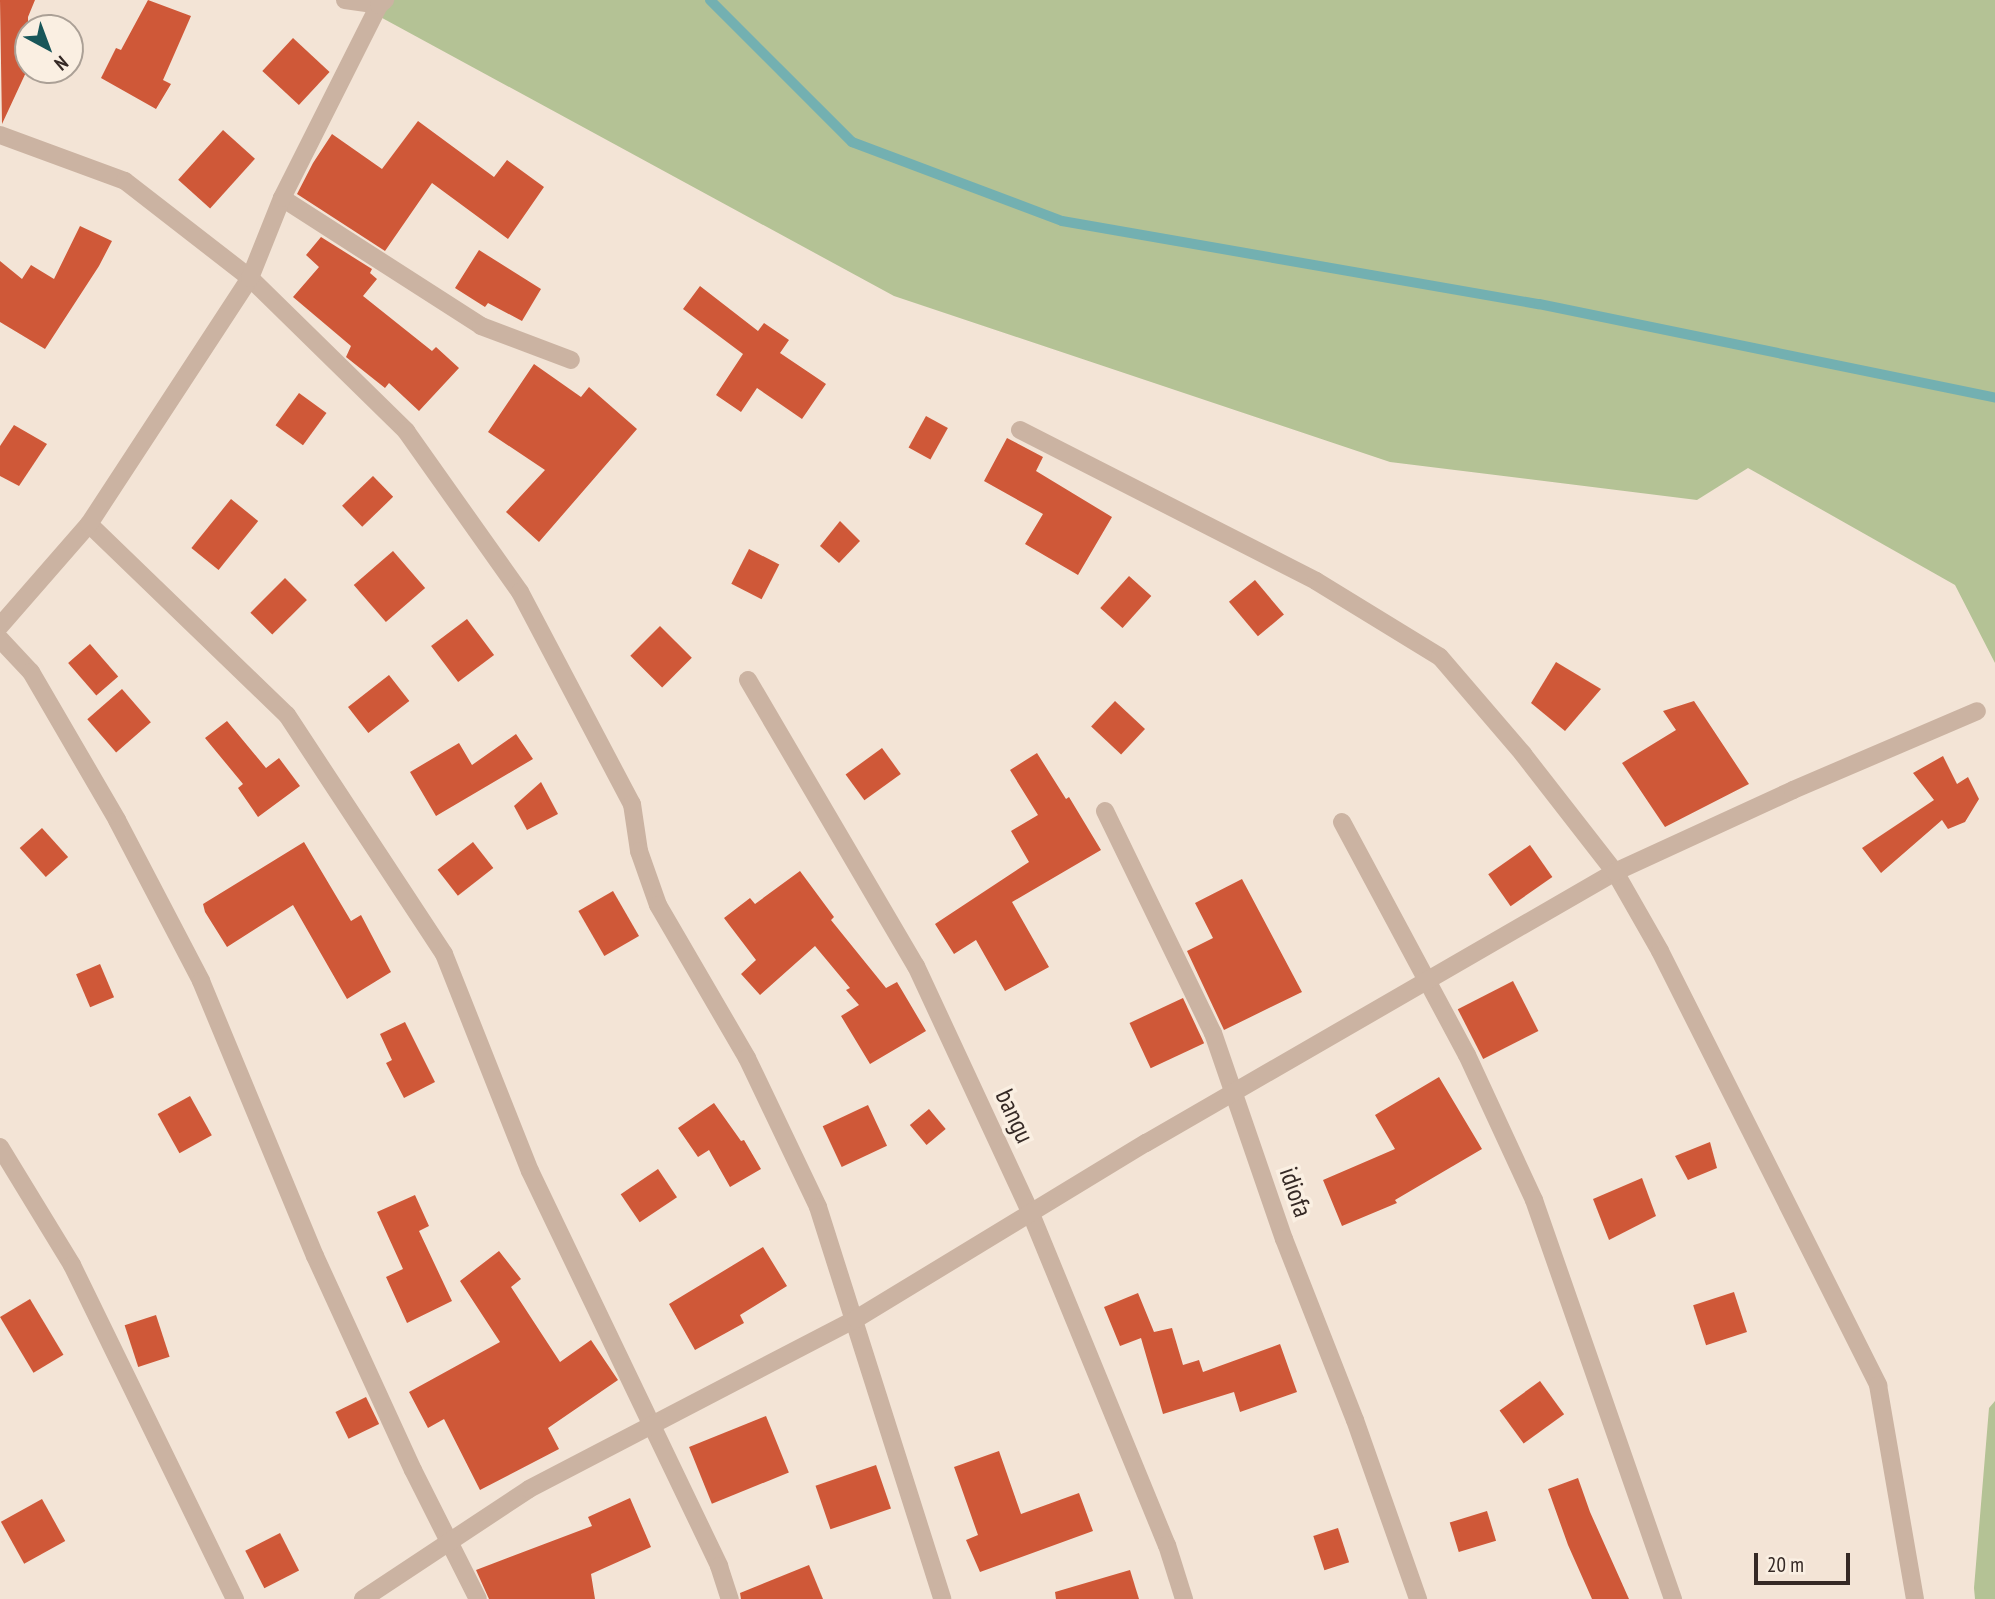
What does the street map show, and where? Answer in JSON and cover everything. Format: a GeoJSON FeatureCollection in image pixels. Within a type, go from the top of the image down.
{"type":"FeatureCollection","features":[{"type":"Feature","properties":{"kind":"street"},"geometry":{"type":"LineString","coordinates":[[0,626],[89,524],[250,278],[282,198],[382,2],[345,0]]}},
{"type":"Feature","properties":{"kind":"street"},"geometry":{"type":"LineString","coordinates":[[0,135],[125,181],[250,278],[407,431],[520,592],[632,804],[639,851],[658,905],[747,1058],[818,1207],[856,1319],[942,1599]]}},
{"type":"Feature","properties":{"kind":"street"},"geometry":{"type":"LineString","coordinates":[[282,198],[341,239],[481,326],[571,360]]}},
{"type":"Feature","properties":{"kind":"street"},"geometry":{"type":"LineString","coordinates":[[1020,430],[1316,580],[1440,657],[1523,754],[1615,872],[1660,951],[1878,1385],[1915,1599]]}},
{"type":"Feature","properties":{"kind":"street"},"geometry":{"type":"LineString","coordinates":[[89,524],[287,715],[444,954],[530,1171],[650,1427],[719,1566],[730,1599]]}},
{"type":"Feature","properties":{"kind":"street"},"geometry":{"type":"LineString","coordinates":[[0,639],[31,672],[117,820],[201,981],[315,1256],[449,1543],[478,1599]]}},
{"type":"Feature","properties":{"kind":"street","name":"bangu"},"geometry":{"type":"LineString","coordinates":[[748,680],[915,966],[1031,1214],[1167,1545],[1184,1599]]}},
{"type":"Feature","properties":{"kind":"street"},"geometry":{"type":"LineString","coordinates":[[363,1599],[529,1489],[856,1319],[1233,1093],[1615,872],[1793,790],[1977,711]]}},
{"type":"Feature","properties":{"kind":"street","name":"idiofa"},"geometry":{"type":"LineString","coordinates":[[1105,811],[1213,1033],[1418,1599]]}},
{"type":"Feature","properties":{"kind":"street"},"geometry":{"type":"LineString","coordinates":[[1342,822],[1429,981],[1534,1200],[1673,1599]]}},
{"type":"Feature","properties":{"kind":"street"},"geometry":{"type":"LineString","coordinates":[[0,1147],[72,1265],[236,1599]]}},
{"type":"Feature","properties":{"kind":"green space"},"geometry":{"type":"Polygon","coordinates":[[[361,0],[1995,0],[1995,663],[1955,585],[1748,468],[1697,500],[1390,462],[894,296],[373,13],[361,0]]]}},
{"type":"Feature","properties":{"kind":"green space"},"geometry":{"type":"Polygon","coordinates":[[[1995,1401],[1995,1599],[1975,1599],[1989,1408],[1995,1401]]]}},
{"type":"Feature","properties":{"kind":"building"},"geometry":{"type":"Polygon","coordinates":[[[0,0],[35,0],[29,14],[14,14],[14,84],[21,84],[2,124],[0,0]]]}},
{"type":"Feature","properties":{"kind":"building"},"geometry":{"type":"Polygon","coordinates":[[[148,0],[191,16],[163,80],[171,84],[156,109],[101,78],[116,48],[121,50],[148,0]]]}},
{"type":"Feature","properties":{"kind":"building"},"geometry":{"type":"Polygon","coordinates":[[[293,38],[330,72],[299,105],[262,71],[293,38]]]}},
{"type":"Feature","properties":{"kind":"building"},"geometry":{"type":"Polygon","coordinates":[[[418,121],[494,177],[507,160],[544,187],[508,239],[432,183],[385,251],[297,194],[332,134],[382,169],[418,121]]]}},
{"type":"Feature","properties":{"kind":"building"},"geometry":{"type":"Polygon","coordinates":[[[223,130],[255,159],[210,209],[178,180],[223,130]]]}},
{"type":"Feature","properties":{"kind":"building"},"geometry":{"type":"Polygon","coordinates":[[[80,226],[112,241],[99,266],[45,349],[0,322],[0,261],[22,279],[31,265],[54,279],[80,226]]]}},
{"type":"Feature","properties":{"kind":"building"},"geometry":{"type":"Polygon","coordinates":[[[321,237],[372,269],[370,273],[377,279],[363,296],[432,351],[436,347],[459,368],[419,411],[389,383],[385,388],[346,357],[351,346],[293,297],[319,267],[306,255],[321,237]]]}},
{"type":"Feature","properties":{"kind":"building"},"geometry":{"type":"Polygon","coordinates":[[[479,250],[541,289],[522,321],[488,303],[485,307],[455,288],[479,250]]]}},
{"type":"Feature","properties":{"kind":"building"},"geometry":{"type":"Polygon","coordinates":[[[700,286],[758,331],[764,323],[789,340],[780,353],[826,384],[802,419],[757,388],[741,412],[716,395],[743,354],[683,309],[700,286]]]}},
{"type":"Feature","properties":{"kind":"building"},"geometry":{"type":"Polygon","coordinates":[[[534,364],[581,397],[589,387],[637,429],[539,542],[506,512],[545,470],[488,432],[534,364]]]}},
{"type":"Feature","properties":{"kind":"building"},"geometry":{"type":"Polygon","coordinates":[[[299,393],[327,413],[303,445],[275,425],[299,393]]]}},
{"type":"Feature","properties":{"kind":"building"},"geometry":{"type":"Polygon","coordinates":[[[926,416],[948,428],[930,460],[909,447],[926,416]]]}},
{"type":"Feature","properties":{"kind":"building"},"geometry":{"type":"Polygon","coordinates":[[[14,425],[47,444],[19,486],[0,476],[0,446],[14,425]]]}},
{"type":"Feature","properties":{"kind":"building"},"geometry":{"type":"Polygon","coordinates":[[[1007,438],[1043,457],[1036,471],[1112,517],[1078,575],[1025,544],[1043,514],[984,481],[1007,438]]]}},
{"type":"Feature","properties":{"kind":"building"},"geometry":{"type":"Polygon","coordinates":[[[373,476],[393,497],[362,527],[342,506],[373,476]]]}},
{"type":"Feature","properties":{"kind":"building"},"geometry":{"type":"Polygon","coordinates":[[[231,499],[258,521],[219,570],[191,548],[231,499]]]}},
{"type":"Feature","properties":{"kind":"building"},"geometry":{"type":"Polygon","coordinates":[[[840,521],[860,541],[839,563],[820,546],[840,521]]]}},
{"type":"Feature","properties":{"kind":"building"},"geometry":{"type":"Polygon","coordinates":[[[749,549],[779,564],[762,599],[731,584],[749,549]]]}},
{"type":"Feature","properties":{"kind":"building"},"geometry":{"type":"Polygon","coordinates":[[[393,551],[425,588],[386,622],[354,585],[393,551]]]}},
{"type":"Feature","properties":{"kind":"building"},"geometry":{"type":"Polygon","coordinates":[[[1129,576],[1151,596],[1123,628],[1100,608],[1129,576]]]}},
{"type":"Feature","properties":{"kind":"building"},"geometry":{"type":"Polygon","coordinates":[[[285,578],[307,600],[272,635],[250,613],[285,578]]]}},
{"type":"Feature","properties":{"kind":"building"},"geometry":{"type":"Polygon","coordinates":[[[1255,580],[1284,614],[1258,636],[1229,602],[1255,580]]]}},
{"type":"Feature","properties":{"kind":"building"},"geometry":{"type":"Polygon","coordinates":[[[467,619],[494,655],[458,682],[431,646],[467,619]]]}},
{"type":"Feature","properties":{"kind":"building"},"geometry":{"type":"Polygon","coordinates":[[[660,626],[692,658],[662,688],[630,656],[660,626]]]}},
{"type":"Feature","properties":{"kind":"building"},"geometry":{"type":"Polygon","coordinates":[[[90,644],[118,676],[96,695],[68,663],[90,644]]]}},
{"type":"Feature","properties":{"kind":"building"},"geometry":{"type":"Polygon","coordinates":[[[1556,662],[1601,689],[1565,731],[1531,703],[1556,662]]]}},
{"type":"Feature","properties":{"kind":"building"},"geometry":{"type":"Polygon","coordinates":[[[389,675],[409,701],[368,733],[348,707],[389,675]]]}},
{"type":"Feature","properties":{"kind":"building"},"geometry":{"type":"Polygon","coordinates":[[[122,689],[151,722],[116,752],[87,719],[122,689]]]}},
{"type":"Feature","properties":{"kind":"building"},"geometry":{"type":"Polygon","coordinates":[[[1115,701],[1145,729],[1121,755],[1091,727],[1115,701]]]}},
{"type":"Feature","properties":{"kind":"building"},"geometry":{"type":"Polygon","coordinates":[[[1694,701],[1749,784],[1665,827],[1622,763],[1676,730],[1663,711],[1694,701]]]}},
{"type":"Feature","properties":{"kind":"building"},"geometry":{"type":"Polygon","coordinates":[[[227,721],[266,768],[279,758],[300,786],[258,817],[238,788],[243,784],[205,738],[227,721]]]}},
{"type":"Feature","properties":{"kind":"building"},"geometry":{"type":"Polygon","coordinates":[[[516,734],[533,759],[436,816],[410,772],[459,743],[472,765],[516,734]]]}},
{"type":"Feature","properties":{"kind":"building"},"geometry":{"type":"Polygon","coordinates":[[[882,748],[901,774],[864,800],[846,774],[882,748]]]}},
{"type":"Feature","properties":{"kind":"building"},"geometry":{"type":"Polygon","coordinates":[[[1037,753],[1066,799],[1069,797],[1101,850],[1012,902],[1049,967],[1005,991],[976,940],[954,954],[935,924],[1029,862],[1011,831],[1038,815],[1010,770],[1037,753]]]}},
{"type":"Feature","properties":{"kind":"building"},"geometry":{"type":"Polygon","coordinates":[[[1943,756],[1957,784],[1968,777],[1979,799],[1965,822],[1948,829],[1942,820],[1881,873],[1862,848],[1934,800],[1913,773],[1943,756]]]}},
{"type":"Feature","properties":{"kind":"building"},"geometry":{"type":"Polygon","coordinates":[[[541,782],[558,814],[527,830],[514,806],[541,782]]]}},
{"type":"Feature","properties":{"kind":"building"},"geometry":{"type":"Polygon","coordinates":[[[42,828],[68,857],[46,877],[20,848],[42,828]]]}},
{"type":"Feature","properties":{"kind":"building"},"geometry":{"type":"Polygon","coordinates":[[[304,842],[351,921],[361,915],[391,972],[347,999],[293,905],[227,947],[205,912],[203,904],[304,842]]]}},
{"type":"Feature","properties":{"kind":"building"},"geometry":{"type":"Polygon","coordinates":[[[473,842],[493,868],[458,896],[438,870],[473,842]]]}},
{"type":"Feature","properties":{"kind":"building"},"geometry":{"type":"Polygon","coordinates":[[[1530,845],[1552,877],[1511,906],[1488,874],[1530,845]]]}},
{"type":"Feature","properties":{"kind":"building"},"geometry":{"type":"Polygon","coordinates":[[[800,871],[834,917],[831,920],[886,988],[897,982],[926,1031],[870,1064],[841,1016],[859,1005],[846,990],[850,988],[815,946],[760,995],[741,974],[756,960],[724,918],[750,898],[755,904],[800,871]]]}},
{"type":"Feature","properties":{"kind":"building"},"geometry":{"type":"Polygon","coordinates":[[[1242,879],[1302,992],[1224,1030],[1187,951],[1213,938],[1195,903],[1242,879]]]}},
{"type":"Feature","properties":{"kind":"building"},"geometry":{"type":"Polygon","coordinates":[[[613,891],[639,936],[604,956],[578,911],[613,891]]]}},
{"type":"Feature","properties":{"kind":"building"},"geometry":{"type":"Polygon","coordinates":[[[100,964],[114,997],[90,1007],[76,974],[100,964]]]}},
{"type":"Feature","properties":{"kind":"building"},"geometry":{"type":"Polygon","coordinates":[[[1513,981],[1538,1031],[1483,1059],[1458,1009],[1513,981]]]}},
{"type":"Feature","properties":{"kind":"building"},"geometry":{"type":"Polygon","coordinates":[[[1183,998],[1204,1043],[1151,1068],[1130,1023],[1183,998]]]}},
{"type":"Feature","properties":{"kind":"building"},"geometry":{"type":"Polygon","coordinates":[[[405,1022],[435,1082],[404,1098],[386,1063],[392,1060],[380,1034],[405,1022]]]}},
{"type":"Feature","properties":{"kind":"building"},"geometry":{"type":"Polygon","coordinates":[[[1439,1077],[1482,1149],[1395,1200],[1397,1203],[1342,1226],[1323,1180],[1395,1149],[1375,1115],[1439,1077]]]}},
{"type":"Feature","properties":{"kind":"building"},"geometry":{"type":"Polygon","coordinates":[[[190,1096],[212,1135],[179,1153],[158,1114],[190,1096]]]}},
{"type":"Feature","properties":{"kind":"building"},"geometry":{"type":"Polygon","coordinates":[[[714,1103],[741,1141],[744,1140],[761,1169],[730,1187],[709,1150],[698,1157],[678,1128],[714,1103]]]}},
{"type":"Feature","properties":{"kind":"building"},"geometry":{"type":"Polygon","coordinates":[[[868,1105],[887,1146],[842,1167],[823,1126],[868,1105]]]}},
{"type":"Feature","properties":{"kind":"building"},"geometry":{"type":"Polygon","coordinates":[[[929,1109],[946,1129],[927,1145],[910,1125],[929,1109]]]}},
{"type":"Feature","properties":{"kind":"building"},"geometry":{"type":"Polygon","coordinates":[[[1710,1142],[1717,1168],[1688,1180],[1675,1156],[1710,1142]]]}},
{"type":"Feature","properties":{"kind":"building"},"geometry":{"type":"Polygon","coordinates":[[[658,1169],[677,1197],[640,1222],[621,1194],[658,1169]]]}},
{"type":"Feature","properties":{"kind":"building"},"geometry":{"type":"Polygon","coordinates":[[[1642,1178],[1656,1216],[1609,1240],[1593,1199],[1642,1178]]]}},
{"type":"Feature","properties":{"kind":"building"},"geometry":{"type":"Polygon","coordinates":[[[415,1195],[429,1226],[419,1231],[452,1301],[407,1323],[386,1277],[403,1269],[377,1212],[415,1195]]]}},
{"type":"Feature","properties":{"kind":"building"},"geometry":{"type":"Polygon","coordinates":[[[763,1247],[787,1286],[740,1315],[744,1323],[695,1350],[669,1304],[763,1247]]]}},
{"type":"Feature","properties":{"kind":"building"},"geometry":{"type":"Polygon","coordinates":[[[499,1251],[521,1279],[511,1287],[560,1362],[591,1340],[618,1380],[548,1428],[559,1449],[480,1490],[444,1419],[428,1428],[409,1392],[500,1342],[460,1281],[499,1251]]]}},
{"type":"Feature","properties":{"kind":"building"},"geometry":{"type":"Polygon","coordinates":[[[1734,1292],[1747,1332],[1706,1345],[1693,1305],[1734,1292]]]}},
{"type":"Feature","properties":{"kind":"building"},"geometry":{"type":"Polygon","coordinates":[[[1138,1293],[1154,1332],[1172,1328],[1183,1365],[1199,1360],[1203,1372],[1280,1344],[1297,1392],[1240,1412],[1234,1392],[1163,1414],[1141,1338],[1120,1346],[1104,1307],[1138,1293]]]}},
{"type":"Feature","properties":{"kind":"building"},"geometry":{"type":"Polygon","coordinates":[[[30,1299],[63,1355],[33,1373],[0,1317],[30,1299]]]}},
{"type":"Feature","properties":{"kind":"building"},"geometry":{"type":"Polygon","coordinates":[[[156,1315],[170,1357],[138,1367],[125,1325],[156,1315]]]}},
{"type":"Feature","properties":{"kind":"building"},"geometry":{"type":"Polygon","coordinates":[[[1540,1381],[1564,1414],[1524,1444],[1500,1410],[1540,1381]]]}},
{"type":"Feature","properties":{"kind":"building"},"geometry":{"type":"Polygon","coordinates":[[[366,1397],[379,1424],[349,1439],[335,1412],[366,1397]]]}},
{"type":"Feature","properties":{"kind":"building"},"geometry":{"type":"Polygon","coordinates":[[[766,1416],[789,1473],[712,1504],[689,1447],[766,1416]]]}},
{"type":"Feature","properties":{"kind":"building"},"geometry":{"type":"Polygon","coordinates":[[[999,1451],[1021,1514],[1079,1493],[1093,1531],[980,1572],[966,1540],[978,1535],[954,1467],[999,1451]]]}},
{"type":"Feature","properties":{"kind":"building"},"geometry":{"type":"Polygon","coordinates":[[[876,1465],[891,1508],[830,1529],[815,1486],[876,1465]]]}},
{"type":"Feature","properties":{"kind":"building"},"geometry":{"type":"Polygon","coordinates":[[[1578,1478],[1590,1512],[1629,1599],[1592,1599],[1568,1545],[1548,1489],[1578,1478]]]}},
{"type":"Feature","properties":{"kind":"building"},"geometry":{"type":"Polygon","coordinates":[[[630,1498],[651,1547],[591,1574],[595,1599],[489,1599],[476,1570],[592,1526],[588,1517],[630,1498]]]}},
{"type":"Feature","properties":{"kind":"building"},"geometry":{"type":"Polygon","coordinates":[[[42,1499],[65,1541],[24,1564],[1,1522],[42,1499]]]}},
{"type":"Feature","properties":{"kind":"building"},"geometry":{"type":"Polygon","coordinates":[[[1487,1511],[1496,1541],[1459,1552],[1450,1522],[1487,1511]]]}},
{"type":"Feature","properties":{"kind":"building"},"geometry":{"type":"Polygon","coordinates":[[[1338,1528],[1349,1562],[1324,1570],[1313,1536],[1338,1528]]]}},
{"type":"Feature","properties":{"kind":"building"},"geometry":{"type":"Polygon","coordinates":[[[280,1533],[299,1570],[264,1588],[245,1551],[280,1533]]]}},
{"type":"Feature","properties":{"kind":"building"},"geometry":{"type":"Polygon","coordinates":[[[809,1565],[823,1599],[741,1599],[740,1593],[809,1565]]]}},
{"type":"Feature","properties":{"kind":"building"},"geometry":{"type":"Polygon","coordinates":[[[1130,1570],[1139,1599],[1056,1599],[1055,1592],[1130,1570]]]}},
{"type":"Feature","properties":{"kind":"waterway"},"geometry":{"type":"LineString","coordinates":[[710,0],[852,142],[1062,221],[1539,304],[1995,398]]}}]}
